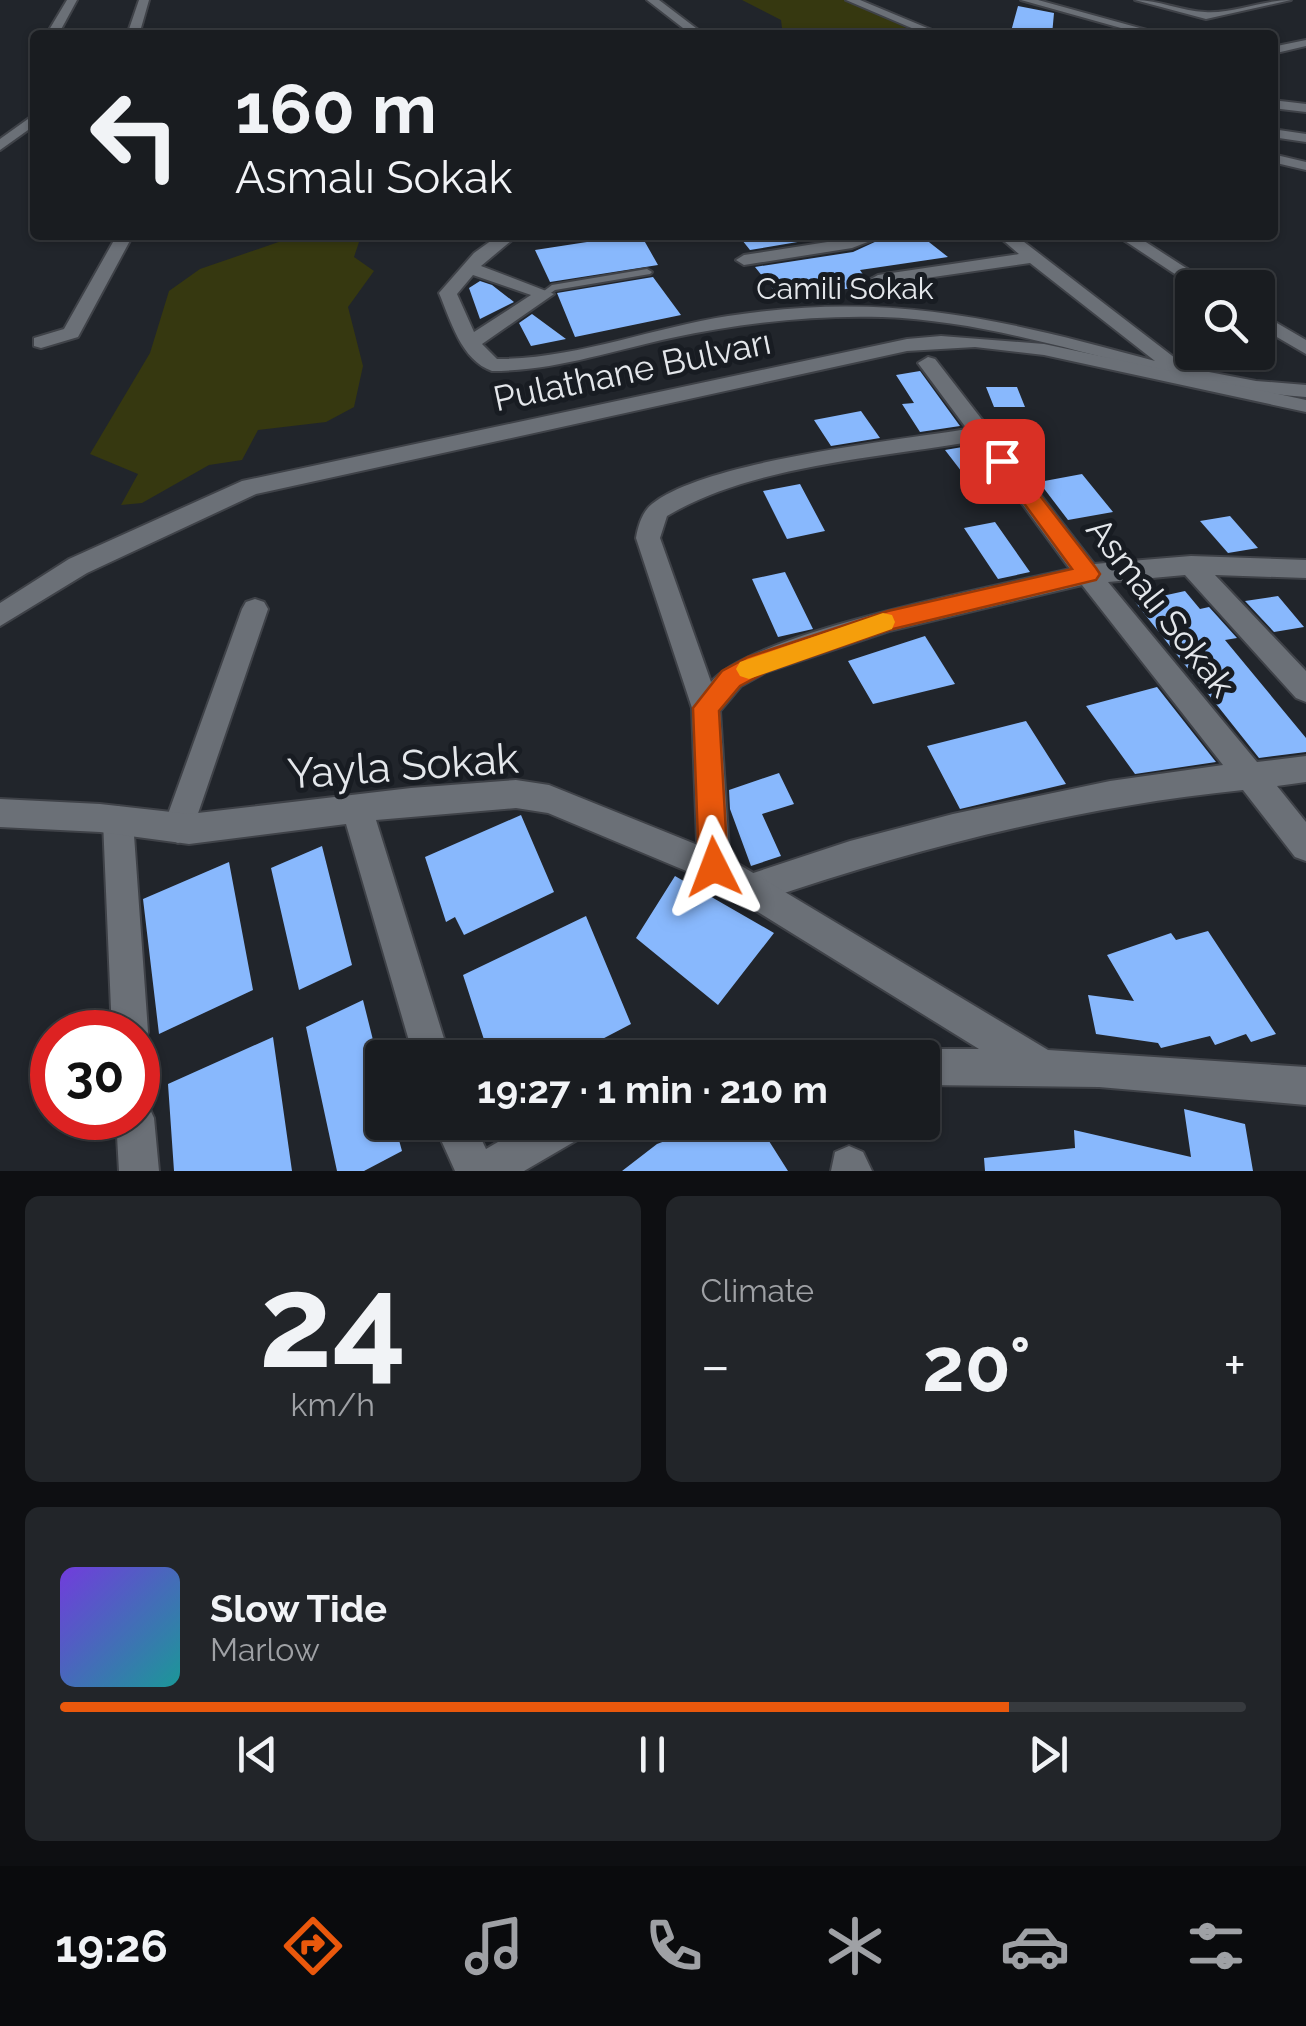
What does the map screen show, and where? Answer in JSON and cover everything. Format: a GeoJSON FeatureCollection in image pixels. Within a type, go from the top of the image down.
{"type":"FeatureCollection","features":[{"type":"Feature","properties":{"kind":"street"},"geometry":{"type":"LineString","coordinates":[[55,30],[72,0]]}},
{"type":"Feature","properties":{"kind":"street"},"geometry":{"type":"LineString","coordinates":[[135,30],[144,0]]}},
{"type":"Feature","properties":{"kind":"street"},"geometry":{"type":"LineString","coordinates":[[652,0],[692,30]]}},
{"type":"Feature","properties":{"kind":"street"},"geometry":{"type":"LineString","coordinates":[[851,0],[926,30]]}},
{"type":"Feature","properties":{"kind":"street"},"geometry":{"type":"LineString","coordinates":[[1026,0],[1140,30]]}},
{"type":"Feature","properties":{"kind":"street"},"geometry":{"type":"LineString","coordinates":[[1140,0],[1206,16],[1259,2],[1286,0]]}},
{"type":"Feature","properties":{"kind":"street"},"geometry":{"type":"LineString","coordinates":[[1278,50],[1306,43]]}},
{"type":"Feature","properties":{"kind":"street"},"geometry":{"type":"LineString","coordinates":[[1278,105],[1306,108]]}},
{"type":"Feature","properties":{"kind":"street"},"geometry":{"type":"LineString","coordinates":[[0,146],[30,122]]}},
{"type":"Feature","properties":{"kind":"street"},"geometry":{"type":"LineString","coordinates":[[1278,134],[1306,138]]}},
{"type":"Feature","properties":{"kind":"street"},"geometry":{"type":"LineString","coordinates":[[1278,159],[1306,166]]}},
{"type":"Feature","properties":{"kind":"street"},"geometry":{"type":"LineString","coordinates":[[40,342],[71,333],[122,240]]}},
{"type":"Feature","properties":{"kind":"street"},"geometry":{"type":"LineString","coordinates":[[501,240],[448,293],[470,342],[546,294]]}},
{"type":"Feature","properties":{"kind":"street"},"geometry":{"type":"LineString","coordinates":[[1013,240],[1187,376]]}},
{"type":"Feature","properties":{"kind":"street"},"geometry":{"type":"LineString","coordinates":[[1132,240],[1181,270]]}},
{"type":"Feature","properties":{"kind":"street"},"geometry":{"type":"LineString","coordinates":[[744,260],[859,253],[1035,257]]}},
{"type":"Feature","properties":{"kind":"street"},"geometry":{"type":"LineString","coordinates":[[859,253],[898,313]]}},
{"type":"Feature","properties":{"kind":"street"},"geometry":{"type":"LineString","coordinates":[[469,268],[546,294]]}},
{"type":"Feature","properties":{"kind":"street","name":"Camili Sokak"},"geometry":{"type":"LineString","coordinates":[[470,342],[492,365],[509,366],[766,315],[898,313],[1028,330],[1187,376],[1306,391]]}},
{"type":"Feature","properties":{"kind":"street"},"geometry":{"type":"LineString","coordinates":[[1275,329],[1306,348]]}},
{"type":"Feature","properties":{"kind":"street","name":"Pulathane Bulvarı"},"geometry":{"type":"LineString","coordinates":[[0,616],[78,566],[250,487],[678,392],[936,340],[1036,348],[1198,386],[1306,406]]}},
{"type":"Feature","properties":{"kind":"street","name":"Asmalı Sokak"},"geometry":{"type":"LineString","coordinates":[[928,363],[1088,574],[1306,846]]}},
{"type":"Feature","properties":{"kind":"street"},"geometry":{"type":"LineString","coordinates":[[714,867],[706,708],[648,538],[650,524],[659,510],[676,499],[746,476],[981,433]]}},
{"type":"Feature","properties":{"kind":"street"},"geometry":{"type":"LineString","coordinates":[[706,708],[731,678],[757,664],[888,620],[1088,574],[1191,566],[1306,568]]}},
{"type":"Feature","properties":{"kind":"street"},"geometry":{"type":"LineString","coordinates":[[1191,566],[1306,690]]}},
{"type":"Feature","properties":{"kind":"street"},"geometry":{"type":"LineString","coordinates":[[178,828],[255,609]]}},
{"type":"Feature","properties":{"kind":"street"},"geometry":{"type":"LineString","coordinates":[[749,889],[802,870],[1040,808],[1169,785],[1253,778],[1306,768]]}},
{"type":"Feature","properties":{"kind":"street","name":"Yayla Sokak"},"geometry":{"type":"LineString","coordinates":[[0,813],[178,828],[516,794],[548,799],[714,867],[1044,1068]]}},
{"type":"Feature","properties":{"kind":"street"},"geometry":{"type":"LineString","coordinates":[[358,809],[427,1040]]}},
{"type":"Feature","properties":{"kind":"street"},"geometry":{"type":"LineString","coordinates":[[118,820],[129,1010]]}},
{"type":"Feature","properties":{"kind":"street"},"geometry":{"type":"LineString","coordinates":[[940,1067],[1044,1068],[1306,1086]]}},
{"type":"Feature","properties":{"kind":"street"},"geometry":{"type":"LineString","coordinates":[[136,1140],[138,1171]]}},
{"type":"Feature","properties":{"kind":"street"},"geometry":{"type":"LineString","coordinates":[[461,1140],[476,1171]]}},
{"type":"Feature","properties":{"kind":"street"},"geometry":{"type":"LineString","coordinates":[[487,1171],[540,1140]]}},
{"type":"Feature","properties":{"kind":"lane"},"geometry":{"type":"LineString","coordinates":[[546,294],[552,288],[647,272]]}},
{"type":"Feature","properties":{"kind":"green space"},"geometry":{"type":"Polygon","coordinates":[[[742,0],[848,0],[911,30],[787,30],[782,28],[781,20],[742,0]]]}},
{"type":"Feature","properties":{"kind":"green space"},"geometry":{"type":"Polygon","coordinates":[[[284,240],[360,240],[354,257],[374,271],[348,307],[363,366],[354,407],[326,422],[258,430],[242,460],[209,465],[142,503],[121,505],[138,474],[90,454],[150,353],[169,291],[200,269],[284,240]]]}},
{"type":"Feature","properties":{"kind":"building"},"geometry":{"type":"Polygon","coordinates":[[[1018,6],[1054,13],[1052,30],[1011,30],[1018,6]]]}},
{"type":"Feature","properties":{"kind":"building"},"geometry":{"type":"Polygon","coordinates":[[[600,240],[644,240],[658,265],[550,282],[535,250],[600,240]]]}},
{"type":"Feature","properties":{"kind":"building"},"geometry":{"type":"Polygon","coordinates":[[[742,240],[809,240],[750,250],[742,240]]]}},
{"type":"Feature","properties":{"kind":"building"},"geometry":{"type":"Polygon","coordinates":[[[879,240],[926,240],[948,257],[860,270],[870,285],[834,291],[827,282],[775,292],[755,267],[853,252],[879,240]]]}},
{"type":"Feature","properties":{"kind":"building"},"geometry":{"type":"Polygon","coordinates":[[[653,277],[681,315],[575,337],[557,293],[653,277]]]}},
{"type":"Feature","properties":{"kind":"building"},"geometry":{"type":"Polygon","coordinates":[[[480,281],[514,302],[480,319],[469,288],[480,281]]]}},
{"type":"Feature","properties":{"kind":"building"},"geometry":{"type":"Polygon","coordinates":[[[532,314],[566,339],[531,346],[519,323],[532,314]]]}},
{"type":"Feature","properties":{"kind":"building"},"geometry":{"type":"Polygon","coordinates":[[[920,371],[960,426],[920,432],[902,404],[914,403],[896,375],[920,371]]]}},
{"type":"Feature","properties":{"kind":"building"},"geometry":{"type":"Polygon","coordinates":[[[986,387],[1017,387],[1025,407],[994,407],[986,387]]]}},
{"type":"Feature","properties":{"kind":"building"},"geometry":{"type":"Polygon","coordinates":[[[861,411],[880,438],[831,446],[814,420],[861,411]]]}},
{"type":"Feature","properties":{"kind":"building"},"geometry":{"type":"Polygon","coordinates":[[[974,445],[1012,497],[985,502],[945,450],[974,445]]]}},
{"type":"Feature","properties":{"kind":"building"},"geometry":{"type":"Polygon","coordinates":[[[1082,474],[1113,512],[1068,520],[1039,482],[1082,474]]]}},
{"type":"Feature","properties":{"kind":"building"},"geometry":{"type":"Polygon","coordinates":[[[800,484],[825,531],[787,539],[763,491],[800,484]]]}},
{"type":"Feature","properties":{"kind":"building"},"geometry":{"type":"Polygon","coordinates":[[[1230,516],[1258,548],[1228,553],[1200,521],[1230,516]]]}},
{"type":"Feature","properties":{"kind":"building"},"geometry":{"type":"Polygon","coordinates":[[[995,522],[1030,572],[998,579],[964,528],[995,522]]]}},
{"type":"Feature","properties":{"kind":"building"},"geometry":{"type":"Polygon","coordinates":[[[785,572],[813,629],[778,637],[752,579],[785,572]]]}},
{"type":"Feature","properties":{"kind":"building"},"geometry":{"type":"Polygon","coordinates":[[[1185,591],[1200,609],[1209,607],[1237,638],[1225,640],[1306,738],[1306,752],[1259,758],[1135,602],[1185,591]]]}},
{"type":"Feature","properties":{"kind":"building"},"geometry":{"type":"Polygon","coordinates":[[[1278,596],[1304,627],[1274,632],[1245,601],[1278,596]]]}},
{"type":"Feature","properties":{"kind":"building"},"geometry":{"type":"Polygon","coordinates":[[[925,636],[955,684],[873,704],[848,661],[925,636]]]}},
{"type":"Feature","properties":{"kind":"building"},"geometry":{"type":"Polygon","coordinates":[[[1157,687],[1216,762],[1135,774],[1086,706],[1157,687]]]}},
{"type":"Feature","properties":{"kind":"building"},"geometry":{"type":"Polygon","coordinates":[[[1026,721],[1066,784],[960,809],[927,746],[1026,721]]]}},
{"type":"Feature","properties":{"kind":"building"},"geometry":{"type":"Polygon","coordinates":[[[779,773],[794,804],[762,814],[781,856],[751,866],[730,809],[729,790],[779,773]]]}},
{"type":"Feature","properties":{"kind":"building"},"geometry":{"type":"Polygon","coordinates":[[[521,815],[554,892],[464,935],[455,917],[446,922],[425,857],[521,815]]]}},
{"type":"Feature","properties":{"kind":"building"},"geometry":{"type":"Polygon","coordinates":[[[322,846],[352,965],[299,990],[271,868],[322,846]]]}},
{"type":"Feature","properties":{"kind":"building"},"geometry":{"type":"Polygon","coordinates":[[[229,862],[253,990],[160,1034],[143,899],[229,862]]]}},
{"type":"Feature","properties":{"kind":"building"},"geometry":{"type":"Polygon","coordinates":[[[675,876],[774,933],[718,1005],[636,938],[675,876]]]}},
{"type":"Feature","properties":{"kind":"building"},"geometry":{"type":"Polygon","coordinates":[[[586,916],[631,1024],[600,1040],[484,1040],[463,975],[586,916]]]}},
{"type":"Feature","properties":{"kind":"building"},"geometry":{"type":"Polygon","coordinates":[[[1208,931],[1276,1034],[1251,1042],[1246,1034],[1215,1045],[1210,1036],[1161,1048],[1158,1043],[1096,1034],[1088,995],[1134,1001],[1107,955],[1171,933],[1176,940],[1208,931]]]}},
{"type":"Feature","properties":{"kind":"building"},"geometry":{"type":"Polygon","coordinates":[[[363,1000],[373,1040],[365,1040],[365,1140],[399,1140],[402,1151],[364,1171],[337,1171],[306,1027],[363,1000]]]}},
{"type":"Feature","properties":{"kind":"building"},"geometry":{"type":"Polygon","coordinates":[[[273,1037],[292,1171],[174,1171],[168,1084],[273,1037]]]}},
{"type":"Feature","properties":{"kind":"building"},"geometry":{"type":"Polygon","coordinates":[[[1184,1109],[1245,1124],[1253,1171],[985,1171],[984,1158],[1075,1148],[1074,1130],[1191,1157],[1184,1109]]]}},
{"type":"Feature","properties":{"kind":"building"},"geometry":{"type":"Polygon","coordinates":[[[668,1140],[768,1140],[788,1171],[622,1171],[668,1140]]]}},
{"type":"Feature","properties":{"kind":"slow traffic"},"geometry":{"type":"LineString","coordinates":[[749,669],[883,622]]}},
{"type":"Feature","properties":{"kind":"route"},"geometry":{"type":"LineString","coordinates":[[714,867],[706,708],[731,678],[757,664],[888,620],[1088,574],[1002,461]]}}]}
